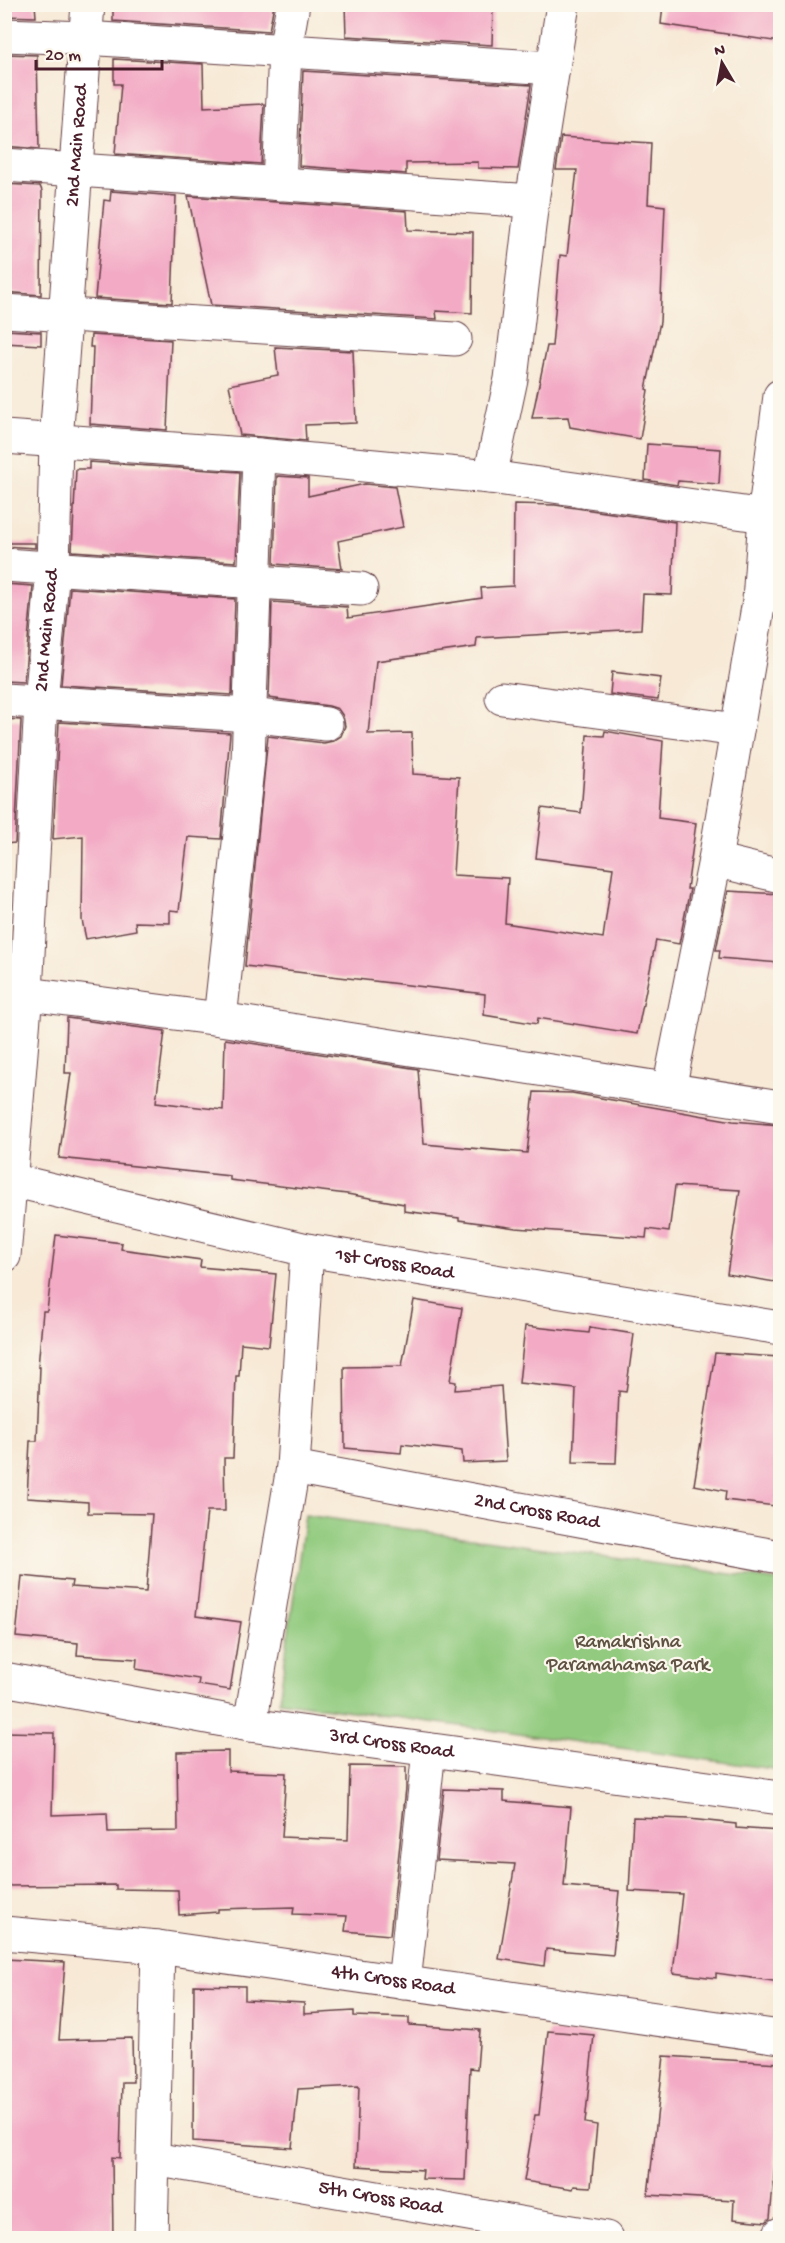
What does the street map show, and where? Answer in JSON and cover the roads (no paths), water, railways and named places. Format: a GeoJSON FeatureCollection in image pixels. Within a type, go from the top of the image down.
{"type":"FeatureCollection","features":[{"type":"Feature","properties":{"kind":"street","name":"2nd Main Road"},"geometry":{"type":"LineString","coordinates":[[4,1256],[11,1180],[15,992],[53,569],[56,441],[88,4]]}},
{"type":"Feature","properties":{"kind":"street"},"geometry":{"type":"LineString","coordinates":[[279,184],[285,51],[293,4]]}},
{"type":"Feature","properties":{"kind":"street"},"geometry":{"type":"LineString","coordinates":[[490,477],[511,379],[532,201],[563,4]]}},
{"type":"Feature","properties":{"kind":"street"},"geometry":{"type":"LineString","coordinates":[[4,35],[85,38],[553,68]]}},
{"type":"Feature","properties":{"kind":"street"},"geometry":{"type":"LineString","coordinates":[[4,165],[532,201]]}},
{"type":"Feature","properties":{"kind":"street"},"geometry":{"type":"LineString","coordinates":[[4,311],[455,339]]}},
{"type":"Feature","properties":{"kind":"street"},"geometry":{"type":"LineString","coordinates":[[669,1089],[715,860],[759,601],[765,516],[780,396]]}},
{"type":"Feature","properties":{"kind":"street"},"geometry":{"type":"LineString","coordinates":[[4,437],[259,455],[490,477],[765,516]]}},
{"type":"Feature","properties":{"kind":"street"},"geometry":{"type":"LineString","coordinates":[[220,1019],[248,760],[259,455]]}},
{"type":"Feature","properties":{"kind":"street"},"geometry":{"type":"LineString","coordinates":[[4,565],[361,589]]}},
{"type":"Feature","properties":{"kind":"street"},"geometry":{"type":"LineString","coordinates":[[502,698],[737,730]]}},
{"type":"Feature","properties":{"kind":"street"},"geometry":{"type":"LineString","coordinates":[[4,700],[250,715],[326,724]]}},
{"type":"Feature","properties":{"kind":"street"},"geometry":{"type":"LineString","coordinates":[[715,860],[780,876]]}},
{"type":"Feature","properties":{"kind":"street"},"geometry":{"type":"LineString","coordinates":[[15,992],[220,1019],[780,1107]]}},
{"type":"Feature","properties":{"kind":"street","name":"1st Cross Road"},"geometry":{"type":"LineString","coordinates":[[11,1180],[307,1250],[780,1328]]}},
{"type":"Feature","properties":{"kind":"street"},"geometry":{"type":"LineString","coordinates":[[250,1725],[293,1467],[307,1250]]}},
{"type":"Feature","properties":{"kind":"street","name":"2nd Cross Road"},"geometry":{"type":"LineString","coordinates":[[293,1467],[780,1557]]}},
{"type":"Feature","properties":{"kind":"street","name":"3rd Cross Road"},"geometry":{"type":"LineString","coordinates":[[4,1680],[250,1725],[780,1798]]}},
{"type":"Feature","properties":{"kind":"street"},"geometry":{"type":"LineString","coordinates":[[404,1983],[429,1750]]}},
{"type":"Feature","properties":{"kind":"street","name":"4th Cross Road"},"geometry":{"type":"LineString","coordinates":[[4,1933],[158,1947],[780,2037]]}},
{"type":"Feature","properties":{"kind":"street"},"geometry":{"type":"LineString","coordinates":[[151,2238],[158,1947]]}},
{"type":"Feature","properties":{"kind":"street","name":"5th Cross Road"},"geometry":{"type":"LineString","coordinates":[[154,2159],[606,2238]]}},
{"type":"Feature","properties":{"kind":"park label","name":"Ramakrishna Paramahamsa Park"},"geometry":{"type":"Point","coordinates":[628,1654]}}]}
